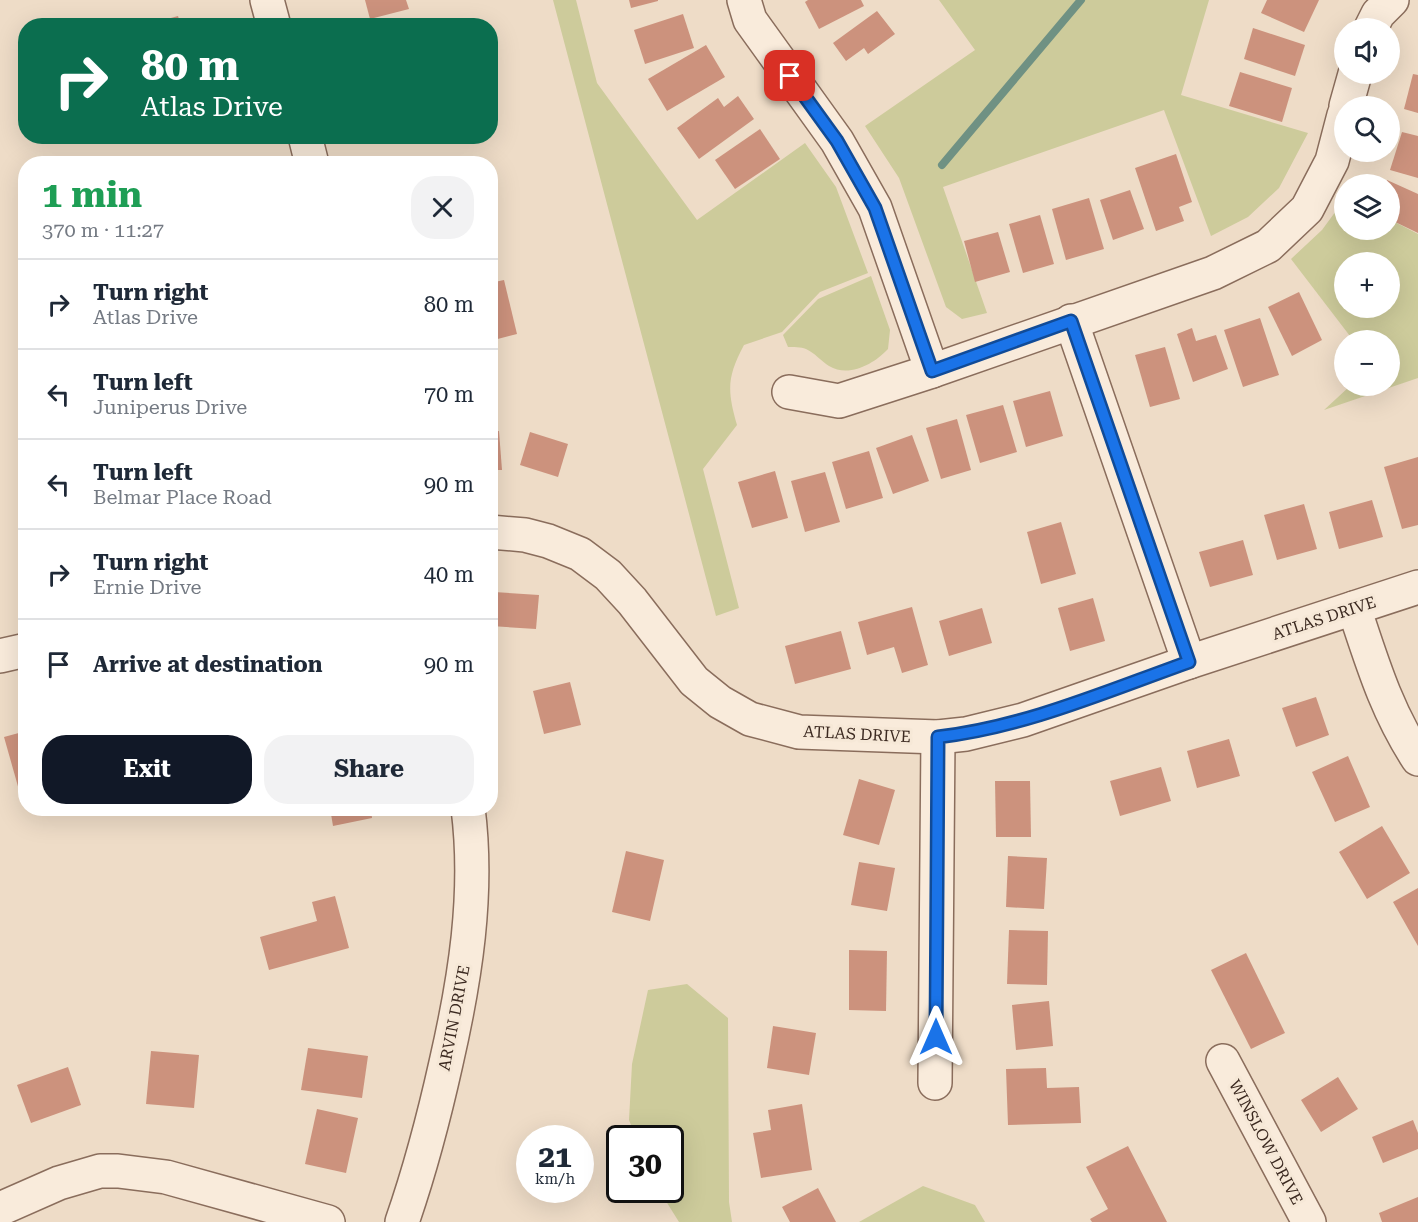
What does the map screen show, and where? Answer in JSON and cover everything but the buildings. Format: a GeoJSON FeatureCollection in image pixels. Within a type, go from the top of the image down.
{"type":"FeatureCollection","features":[{"type":"Feature","properties":{"kind":"street"},"geometry":{"type":"LineString","coordinates":[[267,0],[272,18]]}},
{"type":"Feature","properties":{"kind":"street"},"geometry":{"type":"LineString","coordinates":[[744,0],[750,20],[837,141],[875,208],[932,371]]}},
{"type":"Feature","properties":{"kind":"street"},"geometry":{"type":"LineString","coordinates":[[1376,18],[1392,0]]}},
{"type":"Feature","properties":{"kind":"street"},"geometry":{"type":"LineString","coordinates":[[789,392],[839,401],[1213,273],[1268,246],[1307,209],[1334,153]]}},
{"type":"Feature","properties":{"kind":"street"},"geometry":{"type":"LineString","coordinates":[[1071,321],[1189,662]]}},
{"type":"Feature","properties":{"kind":"street","name":"ATLAS DRIVE"},"geometry":{"type":"LineString","coordinates":[[498,533],[525,535],[548,541],[580,554],[595,564],[632,601],[694,681],[720,702],[750,719],[799,732],[938,737],[966,734],[1023,720],[1189,662],[1418,587]]}},
{"type":"Feature","properties":{"kind":"street"},"geometry":{"type":"LineString","coordinates":[[1354,608],[1380,688],[1394,719],[1418,759]]}},
{"type":"Feature","properties":{"kind":"street"},"geometry":{"type":"LineString","coordinates":[[0,656],[18,652]]}},
{"type":"Feature","properties":{"kind":"street"},"geometry":{"type":"LineString","coordinates":[[935,1083],[938,737]]}},
{"type":"Feature","properties":{"kind":"street","name":"ARVIN DRIVE"},"geometry":{"type":"LineString","coordinates":[[402,1222],[432,1127],[461,1000],[471,894],[468,816]]}},
{"type":"Feature","properties":{"kind":"street","name":"WINSLOW DRIVE"},"geometry":{"type":"LineString","coordinates":[[1222,1061],[1309,1222]]}},
{"type":"Feature","properties":{"kind":"street"},"geometry":{"type":"LineString","coordinates":[[0,1209],[59,1183],[100,1171],[118,1171],[166,1177],[328,1222]]}},
{"type":"Feature","properties":{"kind":"shaded area"},"geometry":{"type":"Polygon","coordinates":[[[553,0],[576,0],[597,83],[697,220],[805,143],[836,187],[868,273],[820,292],[782,332],[744,345],[738,356],[730,384],[731,402],[737,425],[703,469],[739,608],[716,616],[553,0]]]}},
{"type":"Feature","properties":{"kind":"shaded area"},"geometry":{"type":"Polygon","coordinates":[[[939,0],[1209,0],[1181,95],[1308,133],[1279,188],[1248,217],[1211,236],[1164,110],[943,187],[987,313],[962,319],[946,307],[899,178],[865,126],[975,50],[939,0]]]}},
{"type":"Feature","properties":{"kind":"shaded area"},"geometry":{"type":"Polygon","coordinates":[[[1334,214],[1334,240],[1400,240],[1400,225],[1418,234],[1418,378],[1400,384],[1400,330],[1345,330],[1336,318],[1400,318],[1400,252],[1334,252],[1334,315],[1291,259],[1322,230],[1334,214]]]}},
{"type":"Feature","properties":{"kind":"shaded area"},"geometry":{"type":"Polygon","coordinates":[[[871,276],[890,330],[888,349],[882,355],[861,368],[845,371],[829,366],[806,349],[788,347],[783,335],[818,299],[871,276]]]}},
{"type":"Feature","properties":{"kind":"shaded area"},"geometry":{"type":"Polygon","coordinates":[[[1339,396],[1365,396],[1324,410],[1339,396]]]}},
{"type":"Feature","properties":{"kind":"shaded area"},"geometry":{"type":"Polygon","coordinates":[[[687,984],[728,1018],[729,1202],[732,1222],[679,1222],[667,1203],[684,1203],[684,1125],[631,1125],[629,1120],[632,1064],[648,990],[687,984]]]}},
{"type":"Feature","properties":{"kind":"shaded area"},"geometry":{"type":"Polygon","coordinates":[[[923,1186],[975,1205],[985,1222],[859,1222],[923,1186]]]}},
{"type":"Feature","properties":{"kind":"waterway"},"geometry":{"type":"LineString","coordinates":[[942,165],[1081,0]]}},
{"type":"Feature","properties":{"kind":"route"},"geometry":{"type":"LineString","coordinates":[[790,76],[837,141],[875,208],[932,371],[1071,321],[1189,662],[1023,720],[966,734],[938,737],[936,1037]]}}]}
